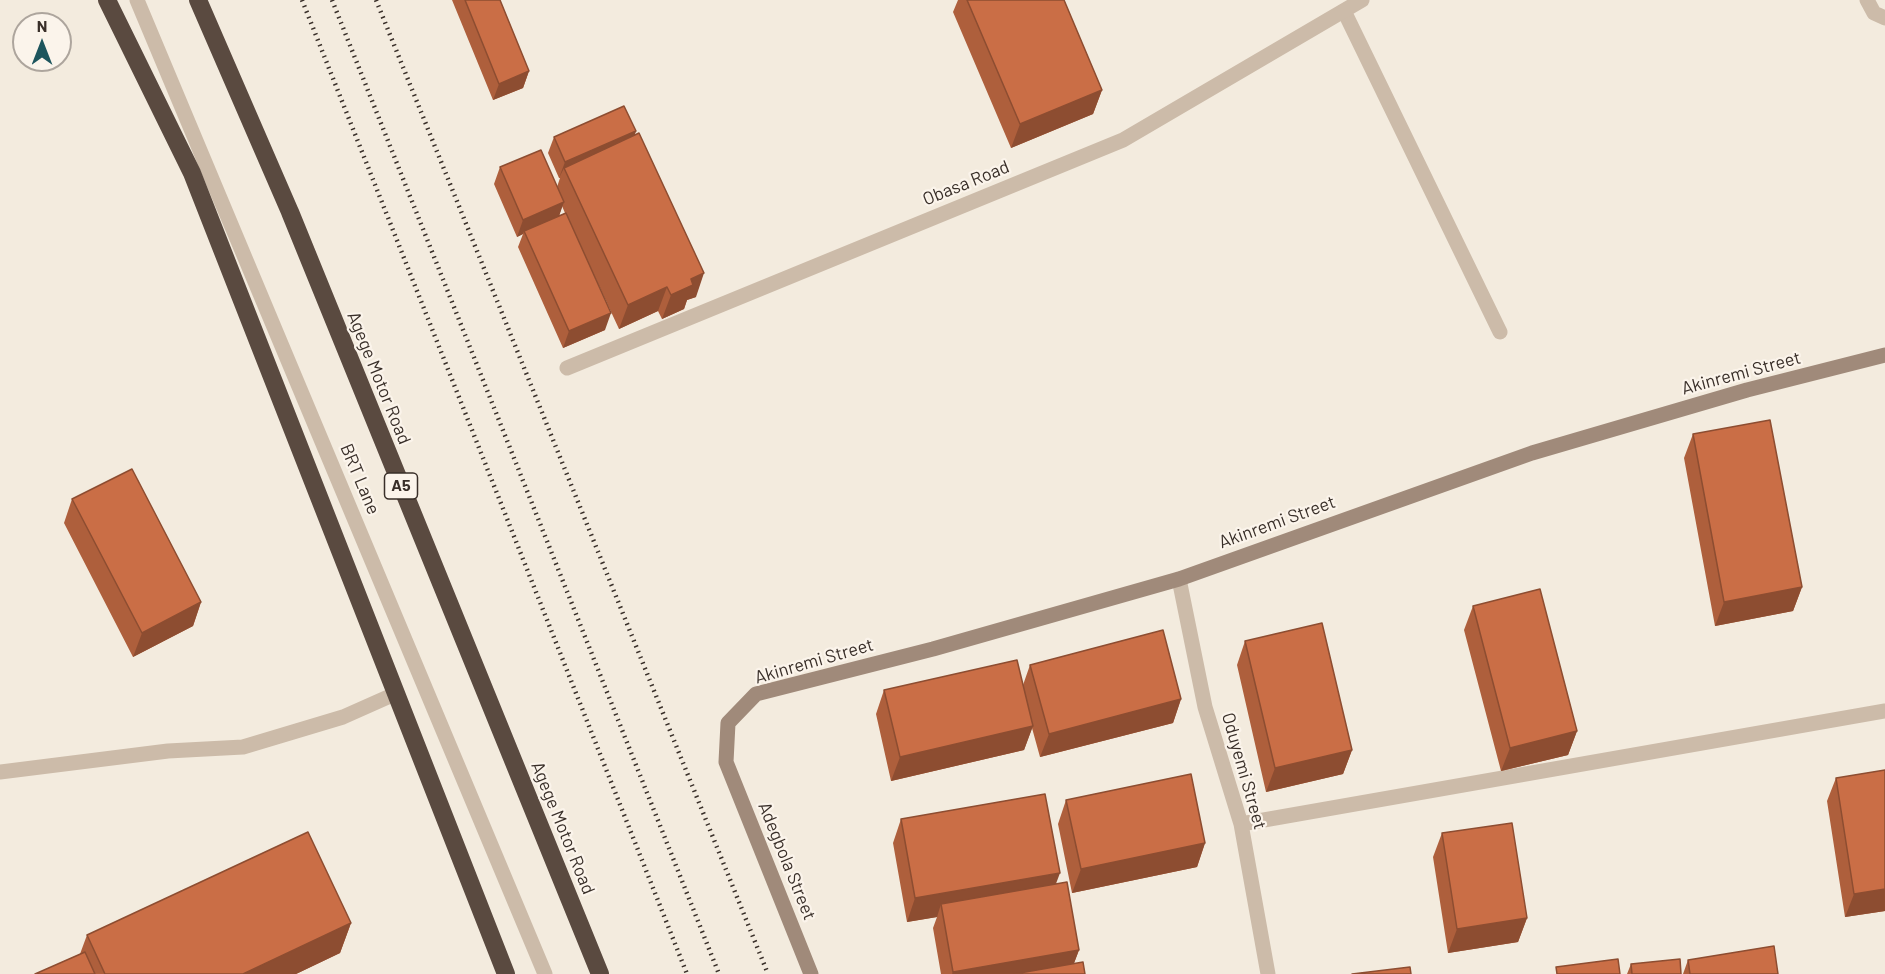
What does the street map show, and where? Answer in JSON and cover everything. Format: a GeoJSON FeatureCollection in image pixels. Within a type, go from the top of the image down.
{"type":"FeatureCollection","features":[{"type":"Feature","properties":{"kind":"highway"},"geometry":{"type":"LineString","coordinates":[[107,0],[192,173],[506,974]]}},
{"type":"Feature","properties":{"kind":"highway","name":"Agege Motor Road"},"geometry":{"type":"LineString","coordinates":[[198,0],[290,212],[600,974]]}},
{"type":"Feature","properties":{"kind":"street","name":"BRT Lane"},"geometry":{"type":"LineString","coordinates":[[137,0],[545,974]]}},
{"type":"Feature","properties":{"kind":"street","name":"Obasa Road"},"geometry":{"type":"LineString","coordinates":[[567,368],[1123,140],[1362,0]]}},
{"type":"Feature","properties":{"kind":"street"},"geometry":{"type":"LineString","coordinates":[[1867,0],[1874,13],[1885,18]]}},
{"type":"Feature","properties":{"kind":"street"},"geometry":{"type":"LineString","coordinates":[[1344,11],[1500,332]]}},
{"type":"Feature","properties":{"kind":"street","name":"Akinremi Street"},"geometry":{"type":"LineString","coordinates":[[726,762],[728,723],[756,694],[933,649],[1179,579],[1532,453],[1747,390],[1885,355]]}},
{"type":"Feature","properties":{"kind":"street","name":"Oduyemi Street"},"geometry":{"type":"LineString","coordinates":[[1179,579],[1205,707],[1241,824],[1268,974]]}},
{"type":"Feature","properties":{"kind":"street"},"geometry":{"type":"LineString","coordinates":[[0,772],[168,751],[243,747],[343,717],[396,693]]}},
{"type":"Feature","properties":{"kind":"street"},"geometry":{"type":"LineString","coordinates":[[1241,824],[1885,711]]}},
{"type":"Feature","properties":{"kind":"street","name":"Adegbola Street"},"geometry":{"type":"LineString","coordinates":[[726,762],[811,974]]}},
{"type":"Feature","properties":{"kind":"building"},"geometry":{"type":"Polygon","coordinates":[[[465,0],[500,0],[529,71],[499,84],[465,0]]]}},
{"type":"Feature","properties":{"kind":"building"},"geometry":{"type":"Polygon","coordinates":[[[967,0],[1064,0],[1102,90],[1020,124],[967,0]]]}},
{"type":"Feature","properties":{"kind":"building"},"geometry":{"type":"Polygon","coordinates":[[[624,106],[636,131],[565,162],[554,137],[624,106]]]}},
{"type":"Feature","properties":{"kind":"building"},"geometry":{"type":"Polygon","coordinates":[[[639,133],[704,273],[691,279],[693,285],[671,295],[667,287],[628,305],[564,168],[639,133]]]}},
{"type":"Feature","properties":{"kind":"building"},"geometry":{"type":"Polygon","coordinates":[[[541,150],[564,202],[523,220],[500,167],[541,150]]]}},
{"type":"Feature","properties":{"kind":"building"},"geometry":{"type":"Polygon","coordinates":[[[566,213],[611,313],[569,331],[524,231],[566,213]]]}},
{"type":"Feature","properties":{"kind":"building"},"geometry":{"type":"Polygon","coordinates":[[[1770,420],[1802,587],[1724,602],[1693,434],[1770,420]]]}},
{"type":"Feature","properties":{"kind":"building"},"geometry":{"type":"Polygon","coordinates":[[[132,469],[201,602],[142,633],[72,499],[132,469]]]}},
{"type":"Feature","properties":{"kind":"building"},"geometry":{"type":"Polygon","coordinates":[[[1540,589],[1577,731],[1510,748],[1473,606],[1540,589]]]}},
{"type":"Feature","properties":{"kind":"building"},"geometry":{"type":"Polygon","coordinates":[[[1322,623],[1352,750],[1275,768],[1245,641],[1322,623]]]}},
{"type":"Feature","properties":{"kind":"building"},"geometry":{"type":"Polygon","coordinates":[[[1163,630],[1181,699],[1049,734],[1030,665],[1163,630]]]}},
{"type":"Feature","properties":{"kind":"building"},"geometry":{"type":"Polygon","coordinates":[[[1017,660],[1033,726],[900,757],[884,690],[1017,660]]]}},
{"type":"Feature","properties":{"kind":"building"},"geometry":{"type":"Polygon","coordinates":[[[1885,770],[1885,889],[1854,894],[1836,778],[1885,770]]]}},
{"type":"Feature","properties":{"kind":"building"},"geometry":{"type":"Polygon","coordinates":[[[1191,774],[1205,843],[1081,869],[1066,800],[1191,774]]]}},
{"type":"Feature","properties":{"kind":"building"},"geometry":{"type":"Polygon","coordinates":[[[1045,794],[1060,873],[915,898],[901,819],[1045,794]]]}},
{"type":"Feature","properties":{"kind":"building"},"geometry":{"type":"Polygon","coordinates":[[[1512,823],[1527,918],[1457,929],[1442,833],[1512,823]]]}},
{"type":"Feature","properties":{"kind":"building"},"geometry":{"type":"Polygon","coordinates":[[[308,832],[351,923],[243,974],[105,974],[87,935],[308,832]]]}},
{"type":"Feature","properties":{"kind":"building"},"geometry":{"type":"Polygon","coordinates":[[[1067,882],[1079,950],[953,972],[941,904],[1067,882]]]}},
{"type":"Feature","properties":{"kind":"building"},"geometry":{"type":"Polygon","coordinates":[[[1774,946],[1778,974],[1690,974],[1688,960],[1774,946]]]}},
{"type":"Feature","properties":{"kind":"building"},"geometry":{"type":"Polygon","coordinates":[[[85,952],[95,974],[35,974],[85,952]]]}},
{"type":"Feature","properties":{"kind":"building"},"geometry":{"type":"Polygon","coordinates":[[[1618,959],[1620,974],[1557,974],[1556,967],[1618,959]]]}},
{"type":"Feature","properties":{"kind":"building"},"geometry":{"type":"Polygon","coordinates":[[[1680,959],[1681,974],[1632,974],[1631,964],[1680,959]]]}},
{"type":"Feature","properties":{"kind":"building"},"geometry":{"type":"Polygon","coordinates":[[[1083,962],[1085,974],[1014,974],[1083,962]]]}},
{"type":"Feature","properties":{"kind":"building"},"geometry":{"type":"Polygon","coordinates":[[[1410,967],[1411,974],[1352,974],[1410,967]]]}},
{"type":"Feature","properties":{"kind":"railway"},"geometry":{"type":"LineString","coordinates":[[302,0],[687,974]]}},
{"type":"Feature","properties":{"kind":"railway"},"geometry":{"type":"LineString","coordinates":[[332,0],[719,974]]}},
{"type":"Feature","properties":{"kind":"railway"},"geometry":{"type":"LineString","coordinates":[[376,0],[768,974]]}}]}
